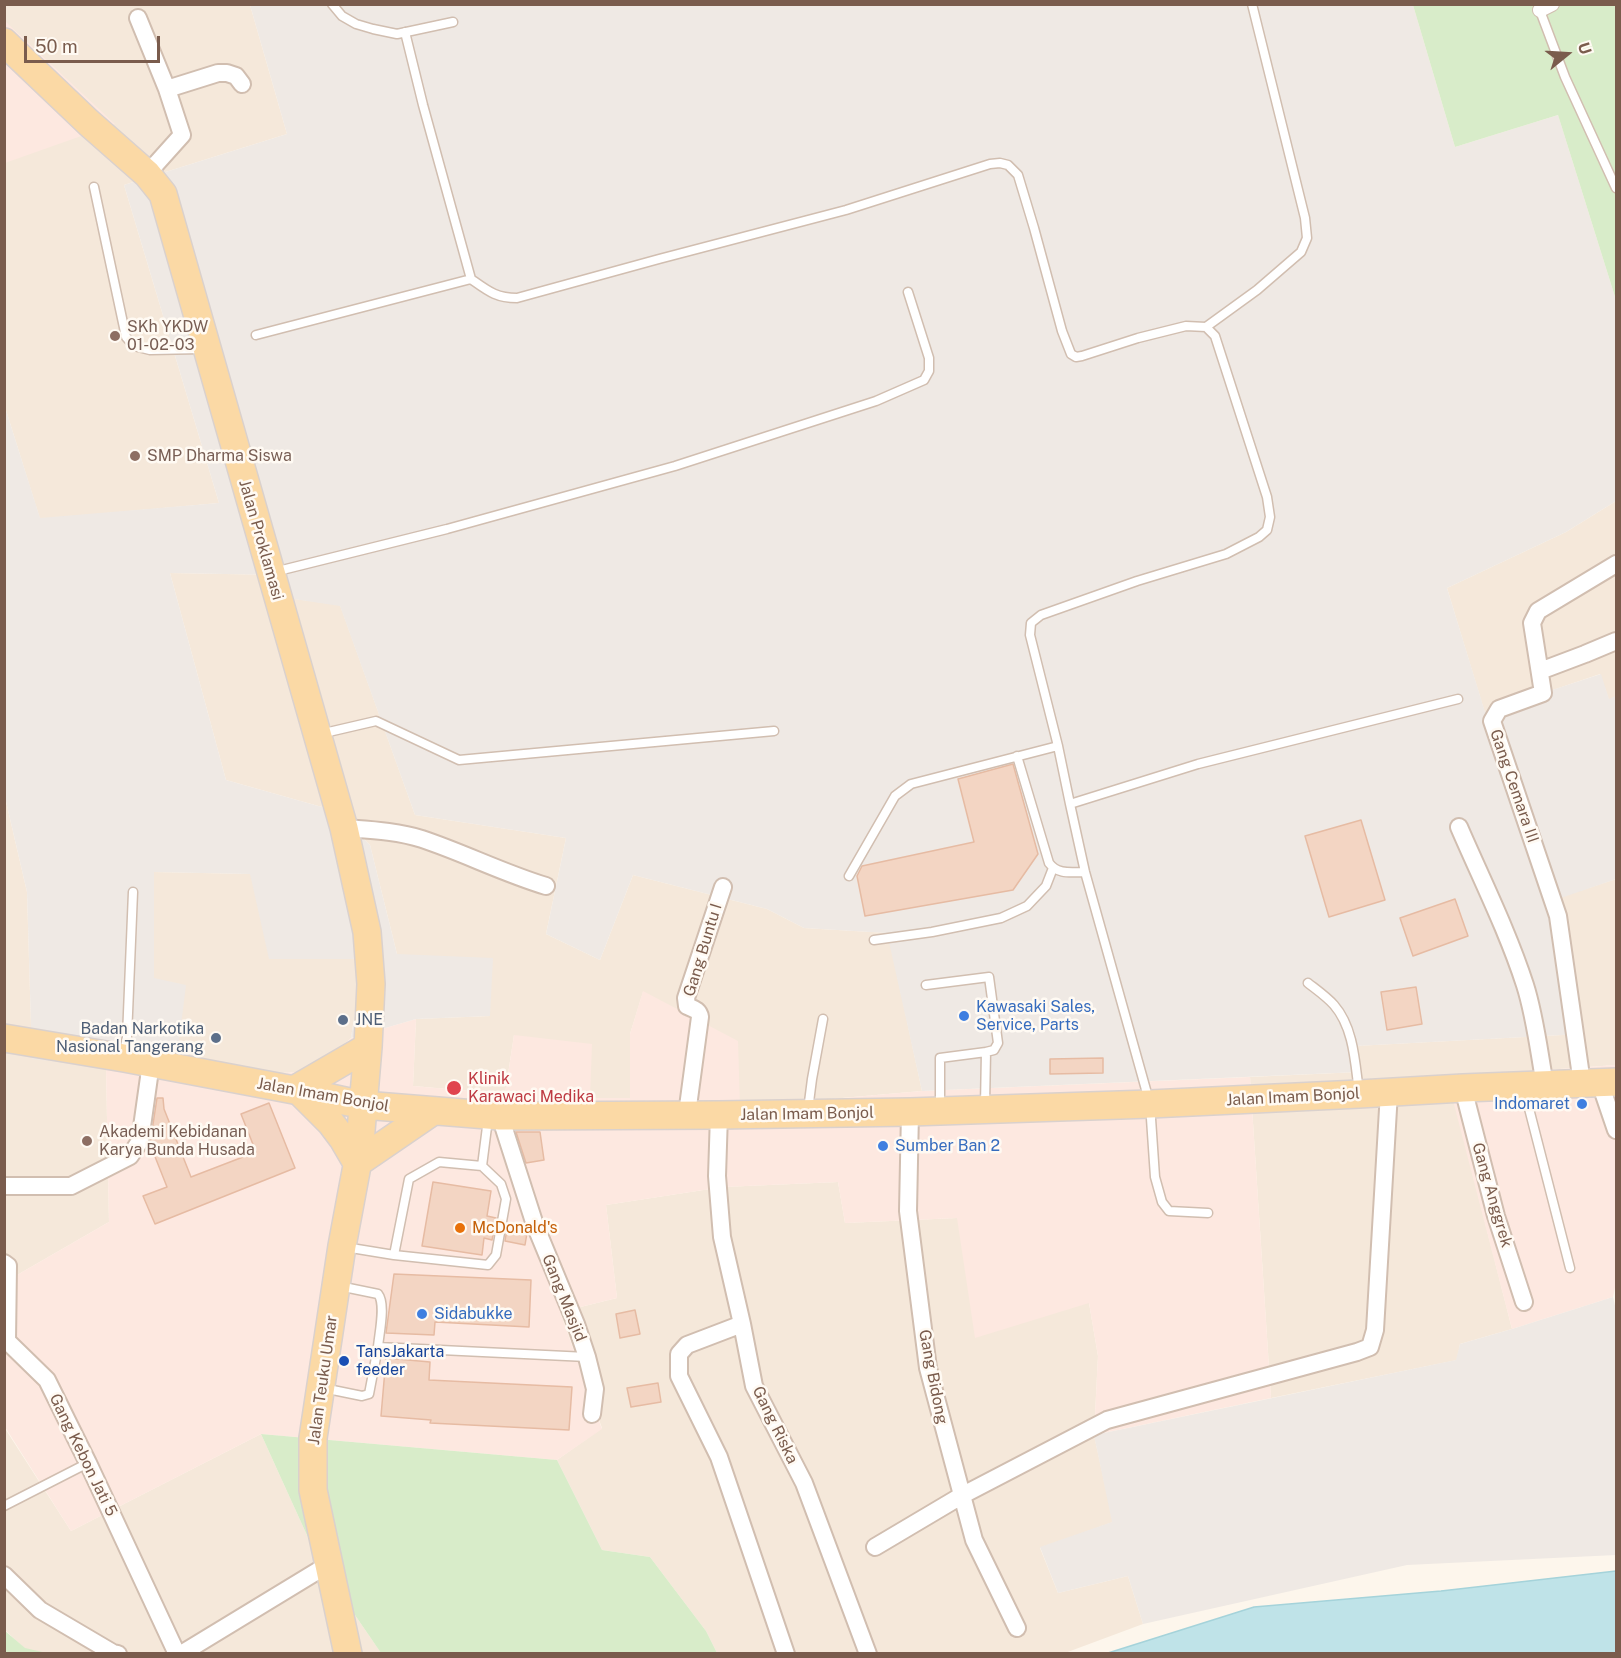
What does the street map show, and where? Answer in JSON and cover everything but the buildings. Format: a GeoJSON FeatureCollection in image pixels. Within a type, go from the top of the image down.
{"type":"FeatureCollection","features":[{"type":"Feature","properties":{"kind":"main road","name":"Jalan Proklamasi"},"geometry":{"type":"LineString","coordinates":[[4,42],[89,123],[147,174],[163,194],[344,828],[367,932],[371,984],[363,1105]]}},
{"type":"Feature","properties":{"kind":"main road","name":"Jalan Imam Bonjol"},"geometry":{"type":"LineString","coordinates":[[4,1038],[152,1063],[363,1105],[494,1116],[910,1112],[1150,1104],[1599,1083]]}},
{"type":"Feature","properties":{"kind":"main road"},"geometry":{"type":"LineString","coordinates":[[368,1047],[297,1091],[331,1123],[357,1162],[433,1111]]}},
{"type":"Feature","properties":{"kind":"main road","name":"Jalan Teuku Umar"},"geometry":{"type":"LineString","coordinates":[[348,1653],[313,1490],[313,1438],[357,1162],[363,1105]]}},
{"type":"Feature","properties":{"kind":"street"},"geometry":{"type":"LineString","coordinates":[[138,18],[167,89],[182,135],[147,174]]}},
{"type":"Feature","properties":{"kind":"street"},"geometry":{"type":"LineString","coordinates":[[167,89],[218,73],[237,76],[242,84]]}},
{"type":"Feature","properties":{"kind":"street","name":"Gang Cemara III"},"geometry":{"type":"LineString","coordinates":[[1599,1083],[1558,916],[1492,721],[1499,709],[1543,693],[1532,623],[1538,610],[1617,564]]}},
{"type":"Feature","properties":{"kind":"street"},"geometry":{"type":"LineString","coordinates":[[1540,671],[1617,640]]}},
{"type":"Feature","properties":{"kind":"street"},"geometry":{"type":"LineString","coordinates":[[1459,826],[1525,985],[1531,1007],[1534,1085]]}},
{"type":"Feature","properties":{"kind":"street"},"geometry":{"type":"LineString","coordinates":[[344,828],[379,830],[421,839],[514,876],[546,886]]}},
{"type":"Feature","properties":{"kind":"street","name":"Gang Buntu I"},"geometry":{"type":"LineString","coordinates":[[687,1114],[700,1013],[687,1006],[686,998],[723,886]]}},
{"type":"Feature","properties":{"kind":"street"},"geometry":{"type":"LineString","coordinates":[[4,1186],[71,1186],[130,1156],[140,1141],[152,1063]]}},
{"type":"Feature","properties":{"kind":"street"},"geometry":{"type":"LineString","coordinates":[[1599,1083],[1617,1130]]}},
{"type":"Feature","properties":{"kind":"street","name":"Gang Anggrek"},"geometry":{"type":"LineString","coordinates":[[1463,1088],[1496,1216],[1524,1302]]}},
{"type":"Feature","properties":{"kind":"street"},"geometry":{"type":"LineString","coordinates":[[875,1547],[961,1496],[1107,1420],[1370,1347],[1375,1330],[1389,1092]]}},
{"type":"Feature","properties":{"kind":"street","name":"Gang Bidong"},"geometry":{"type":"LineString","coordinates":[[910,1112],[908,1211],[928,1368],[974,1540],[1017,1628]]}},
{"type":"Feature","properties":{"kind":"street","name":"Gang Riska"},"geometry":{"type":"LineString","coordinates":[[719,1115],[717,1176],[722,1237],[754,1386],[804,1483],[868,1653]]}},
{"type":"Feature","properties":{"kind":"street","name":"Gang Masjid"},"geometry":{"type":"LineString","coordinates":[[494,1116],[587,1357],[595,1389],[592,1414]]}},
{"type":"Feature","properties":{"kind":"street","name":"Gang Kebon Jati 5"},"geometry":{"type":"LineString","coordinates":[[4,1263],[8,1266],[7,1341],[47,1380],[178,1653]]}},
{"type":"Feature","properties":{"kind":"street"},"geometry":{"type":"LineString","coordinates":[[742,1324],[687,1345],[679,1354],[679,1376],[719,1457],[786,1653]]}},
{"type":"Feature","properties":{"kind":"street"},"geometry":{"type":"LineString","coordinates":[[178,1653],[329,1564]]}},
{"type":"Feature","properties":{"kind":"street"},"geometry":{"type":"LineString","coordinates":[[4,1575],[40,1610],[114,1653]]}},
{"type":"Feature","properties":{"kind":"lane"},"geometry":{"type":"LineString","coordinates":[[332,4],[342,16],[356,24],[397,34],[453,22]]}},
{"type":"Feature","properties":{"kind":"lane"},"geometry":{"type":"LineString","coordinates":[[405,32],[471,279],[491,293],[506,298],[517,298],[846,210],[990,164],[1000,163],[1008,165],[1018,175],[1035,228],[1062,331],[1071,354],[1076,357],[1186,326],[1206,327],[1257,290],[1301,252],[1307,238],[1305,218],[1252,4]]}},
{"type":"Feature","properties":{"kind":"lane"},"geometry":{"type":"LineString","coordinates":[[1543,6],[1565,77],[1617,188]]}},
{"type":"Feature","properties":{"kind":"lane"},"geometry":{"type":"LineString","coordinates":[[94,187],[126,337],[134,346],[150,350],[192,348],[207,350]]}},
{"type":"Feature","properties":{"kind":"lane"},"geometry":{"type":"LineString","coordinates":[[256,335],[471,279]]}},
{"type":"Feature","properties":{"kind":"lane"},"geometry":{"type":"LineString","coordinates":[[271,573],[447,529],[675,465],[876,401],[924,380],[928,371],[929,358],[908,292]]}},
{"type":"Feature","properties":{"kind":"lane"},"geometry":{"type":"LineString","coordinates":[[1206,327],[1215,336],[1267,497],[1270,517],[1267,530],[1259,537],[1226,554],[1137,581],[1041,615],[1031,623],[1030,635],[1058,746],[1085,872],[1150,1104],[1155,1177],[1162,1202],[1169,1211],[1208,1213]]}},
{"type":"Feature","properties":{"kind":"lane"},"geometry":{"type":"LineString","coordinates":[[1070,804],[1198,764],[1458,699]]}},
{"type":"Feature","properties":{"kind":"lane"},"geometry":{"type":"LineString","coordinates":[[317,735],[376,721],[459,760],[774,731]]}},
{"type":"Feature","properties":{"kind":"lane"},"geometry":{"type":"LineString","coordinates":[[849,876],[895,796],[911,784],[1058,746]]}},
{"type":"Feature","properties":{"kind":"lane"},"geometry":{"type":"LineString","coordinates":[[1017,756],[1049,863],[1059,872],[1085,872]]}},
{"type":"Feature","properties":{"kind":"lane"},"geometry":{"type":"LineString","coordinates":[[874,940],[932,932],[1000,918],[1027,906],[1046,886],[1053,868]]}},
{"type":"Feature","properties":{"kind":"lane"},"geometry":{"type":"LineString","coordinates":[[124,1058],[127,1037],[133,892]]}},
{"type":"Feature","properties":{"kind":"lane"},"geometry":{"type":"LineString","coordinates":[[926,985],[989,976],[998,1043],[994,1050],[939,1058],[940,1111]]}},
{"type":"Feature","properties":{"kind":"lane"},"geometry":{"type":"LineString","coordinates":[[1308,983],[1333,1004],[1344,1019],[1352,1044],[1359,1094]]}},
{"type":"Feature","properties":{"kind":"lane"},"geometry":{"type":"LineString","coordinates":[[808,1113],[823,1019]]}},
{"type":"Feature","properties":{"kind":"lane"},"geometry":{"type":"LineString","coordinates":[[985,1109],[986,1052]]}},
{"type":"Feature","properties":{"kind":"lane"},"geometry":{"type":"LineString","coordinates":[[1534,1085],[1570,1268]]}},
{"type":"Feature","properties":{"kind":"lane"},"geometry":{"type":"LineString","coordinates":[[482,1166],[494,1116]]}},
{"type":"Feature","properties":{"kind":"lane"},"geometry":{"type":"LineString","coordinates":[[342,1246],[394,1256],[488,1265],[496,1256],[506,1199],[501,1184],[482,1166],[439,1162],[409,1179],[394,1256]]}},
{"type":"Feature","properties":{"kind":"lane"},"geometry":{"type":"LineString","coordinates":[[320,1388],[362,1396],[369,1394],[378,1347],[382,1305],[380,1296],[336,1286]]}},
{"type":"Feature","properties":{"kind":"lane"},"geometry":{"type":"LineString","coordinates":[[378,1347],[587,1357]]}},
{"type":"Feature","properties":{"kind":"lane"},"geometry":{"type":"LineString","coordinates":[[4,1506],[88,1463]]}},
{"type":"Feature","properties":{"kind":"shaded area"},"geometry":{"type":"Polygon","coordinates":[[[4,5],[250,5],[287,134],[124,185],[219,503],[40,519],[5,407],[4,5]]]}},
{"type":"Feature","properties":{"kind":"shaded area"},"geometry":{"type":"Polygon","coordinates":[[[250,5],[1413,5],[1455,147],[1558,115],[1616,300],[1616,501],[1566,532],[1447,588],[1485,712],[1601,674],[1609,699],[1616,696],[1616,879],[1561,898],[1581,1034],[1356,1046],[1359,1072],[922,1091],[887,933],[804,928],[767,909],[633,875],[600,960],[546,934],[566,838],[415,815],[340,606],[287,598],[281,575],[170,573],[226,780],[336,811],[370,845],[397,954],[493,958],[490,1016],[416,1019],[351,1038],[363,959],[269,959],[250,874],[154,872],[154,978],[186,985],[176,1066],[106,1067],[32,1059],[27,892],[4,793],[5,407],[40,518],[219,503],[124,185],[287,134],[250,5]]]}},
{"type":"Feature","properties":{"kind":"shaded area"},"geometry":{"type":"Polygon","coordinates":[[[5,21],[115,124],[5,163],[5,21]]]}},
{"type":"Feature","properties":{"kind":"shaded area"},"geometry":{"type":"Polygon","coordinates":[[[1616,501],[1616,696],[1609,700],[1600,674],[1485,713],[1447,588],[1566,532],[1616,501]]]}},
{"type":"Feature","properties":{"kind":"shaded area"},"geometry":{"type":"Polygon","coordinates":[[[170,573],[282,575],[287,598],[340,605],[415,815],[566,838],[546,934],[600,960],[633,875],[767,909],[804,928],[888,933],[922,1091],[739,1107],[643,992],[630,1034],[631,1098],[590,1098],[514,1035],[505,1094],[413,1086],[416,1019],[490,1016],[397,954],[370,845],[336,811],[226,780],[170,573]]]}},
{"type":"Feature","properties":{"kind":"shaded area"},"geometry":{"type":"Polygon","coordinates":[[[4,793],[27,892],[32,1058],[106,1067],[109,1222],[5,1282],[4,793]]]}},
{"type":"Feature","properties":{"kind":"shaded area"},"geometry":{"type":"Polygon","coordinates":[[[154,872],[250,874],[363,959],[351,1038],[315,1071],[249,1075],[176,1066],[154,978],[154,872]]]}},
{"type":"Feature","properties":{"kind":"shaded area"},"geometry":{"type":"Polygon","coordinates":[[[1616,879],[1616,1065],[1448,1077],[1512,1329],[1460,1344],[1457,1360],[1271,1398],[1250,1077],[1359,1072],[1355,1046],[1581,1034],[1561,897],[1616,879]]]}},
{"type":"Feature","properties":{"kind":"shaded area"},"geometry":{"type":"Polygon","coordinates":[[[643,991],[738,1041],[740,1107],[922,1091],[1250,1077],[1271,1398],[1094,1435],[1098,1356],[1089,1303],[975,1338],[957,1218],[845,1223],[838,1182],[723,1187],[606,1205],[617,1298],[560,1312],[602,1429],[557,1460],[261,1434],[71,1531],[5,1427],[5,1282],[109,1222],[106,1067],[249,1075],[315,1071],[351,1038],[416,1019],[413,1086],[505,1094],[514,1035],[592,1044],[590,1098],[630,1098],[630,1034],[643,991]]]}},
{"type":"Feature","properties":{"kind":"shaded area"},"geometry":{"type":"Polygon","coordinates":[[[1616,1065],[1616,1283],[1613,1297],[1512,1329],[1447,1077],[1616,1065]]]}},
{"type":"Feature","properties":{"kind":"shaded area"},"geometry":{"type":"Polygon","coordinates":[[[838,1182],[845,1223],[957,1218],[1089,1303],[1098,1356],[1094,1435],[1113,1522],[1040,1548],[1058,1593],[1128,1576],[1143,1624],[1065,1653],[717,1653],[706,1631],[650,1557],[602,1550],[557,1460],[602,1428],[560,1312],[617,1298],[606,1205],[723,1187],[838,1182]]]}},
{"type":"Feature","properties":{"kind":"shaded area"},"geometry":{"type":"Polygon","coordinates":[[[1613,1297],[1616,1310],[1616,1555],[1407,1565],[1143,1624],[1128,1576],[1058,1593],[1040,1547],[1112,1522],[1094,1435],[1456,1360],[1460,1344],[1613,1297]]]}},
{"type":"Feature","properties":{"kind":"shaded area"},"geometry":{"type":"Polygon","coordinates":[[[4,1427],[71,1531],[261,1434],[320,1564],[381,1653],[47,1654],[25,1649],[5,1630],[4,1427]]]}},
{"type":"Feature","properties":{"kind":"green space"},"geometry":{"type":"Polygon","coordinates":[[[1413,5],[1616,5],[1616,300],[1558,115],[1455,147],[1413,5]]]}},
{"type":"Feature","properties":{"kind":"green space"},"geometry":{"type":"Polygon","coordinates":[[[261,1434],[557,1460],[602,1550],[650,1557],[706,1631],[717,1653],[381,1653],[320,1564],[261,1434]]]}},
{"type":"Feature","properties":{"kind":"green space"},"geometry":{"type":"Polygon","coordinates":[[[4,1630],[25,1648],[47,1653],[5,1653],[4,1630]]]}},
{"type":"Feature","properties":{"kind":"water"},"geometry":{"type":"Polygon","coordinates":[[[1616,1571],[1616,1653],[1108,1653],[1254,1607],[1441,1591],[1616,1571]]]}},
{"type":"Feature","properties":{"kind":"place","name":"SKh YKDW 01-02-03"},"geometry":{"type":"Point","coordinates":[115,336]}},
{"type":"Feature","properties":{"kind":"place","name":"SMP Dharma Siswa"},"geometry":{"type":"Point","coordinates":[135,456]}},
{"type":"Feature","properties":{"kind":"place","name":"Kawasaki Sales, Service, Parts"},"geometry":{"type":"Point","coordinates":[964,1016]}},
{"type":"Feature","properties":{"kind":"place","name":"JNE"},"geometry":{"type":"Point","coordinates":[343,1020]}},
{"type":"Feature","properties":{"kind":"place","name":"Badan Narkotika Nasional Tangerang"},"geometry":{"type":"Point","coordinates":[216,1038]}},
{"type":"Feature","properties":{"kind":"place","name":"Klinik Karawaci Medika"},"geometry":{"type":"Point","coordinates":[454,1088]}},
{"type":"Feature","properties":{"kind":"place","name":"Indomaret"},"geometry":{"type":"Point","coordinates":[1582,1104]}},
{"type":"Feature","properties":{"kind":"place","name":"Akademi Kebidanan Karya Bunda Husada"},"geometry":{"type":"Point","coordinates":[87,1141]}},
{"type":"Feature","properties":{"kind":"place","name":"Sumber Ban 2"},"geometry":{"type":"Point","coordinates":[883,1146]}},
{"type":"Feature","properties":{"kind":"place","name":"McDonald's"},"geometry":{"type":"Point","coordinates":[460,1228]}},
{"type":"Feature","properties":{"kind":"place","name":"Sidabukke"},"geometry":{"type":"Point","coordinates":[422,1314]}},
{"type":"Feature","properties":{"kind":"place","name":"TansJakarta feeder"},"geometry":{"type":"Point","coordinates":[344,1361]}}]}
